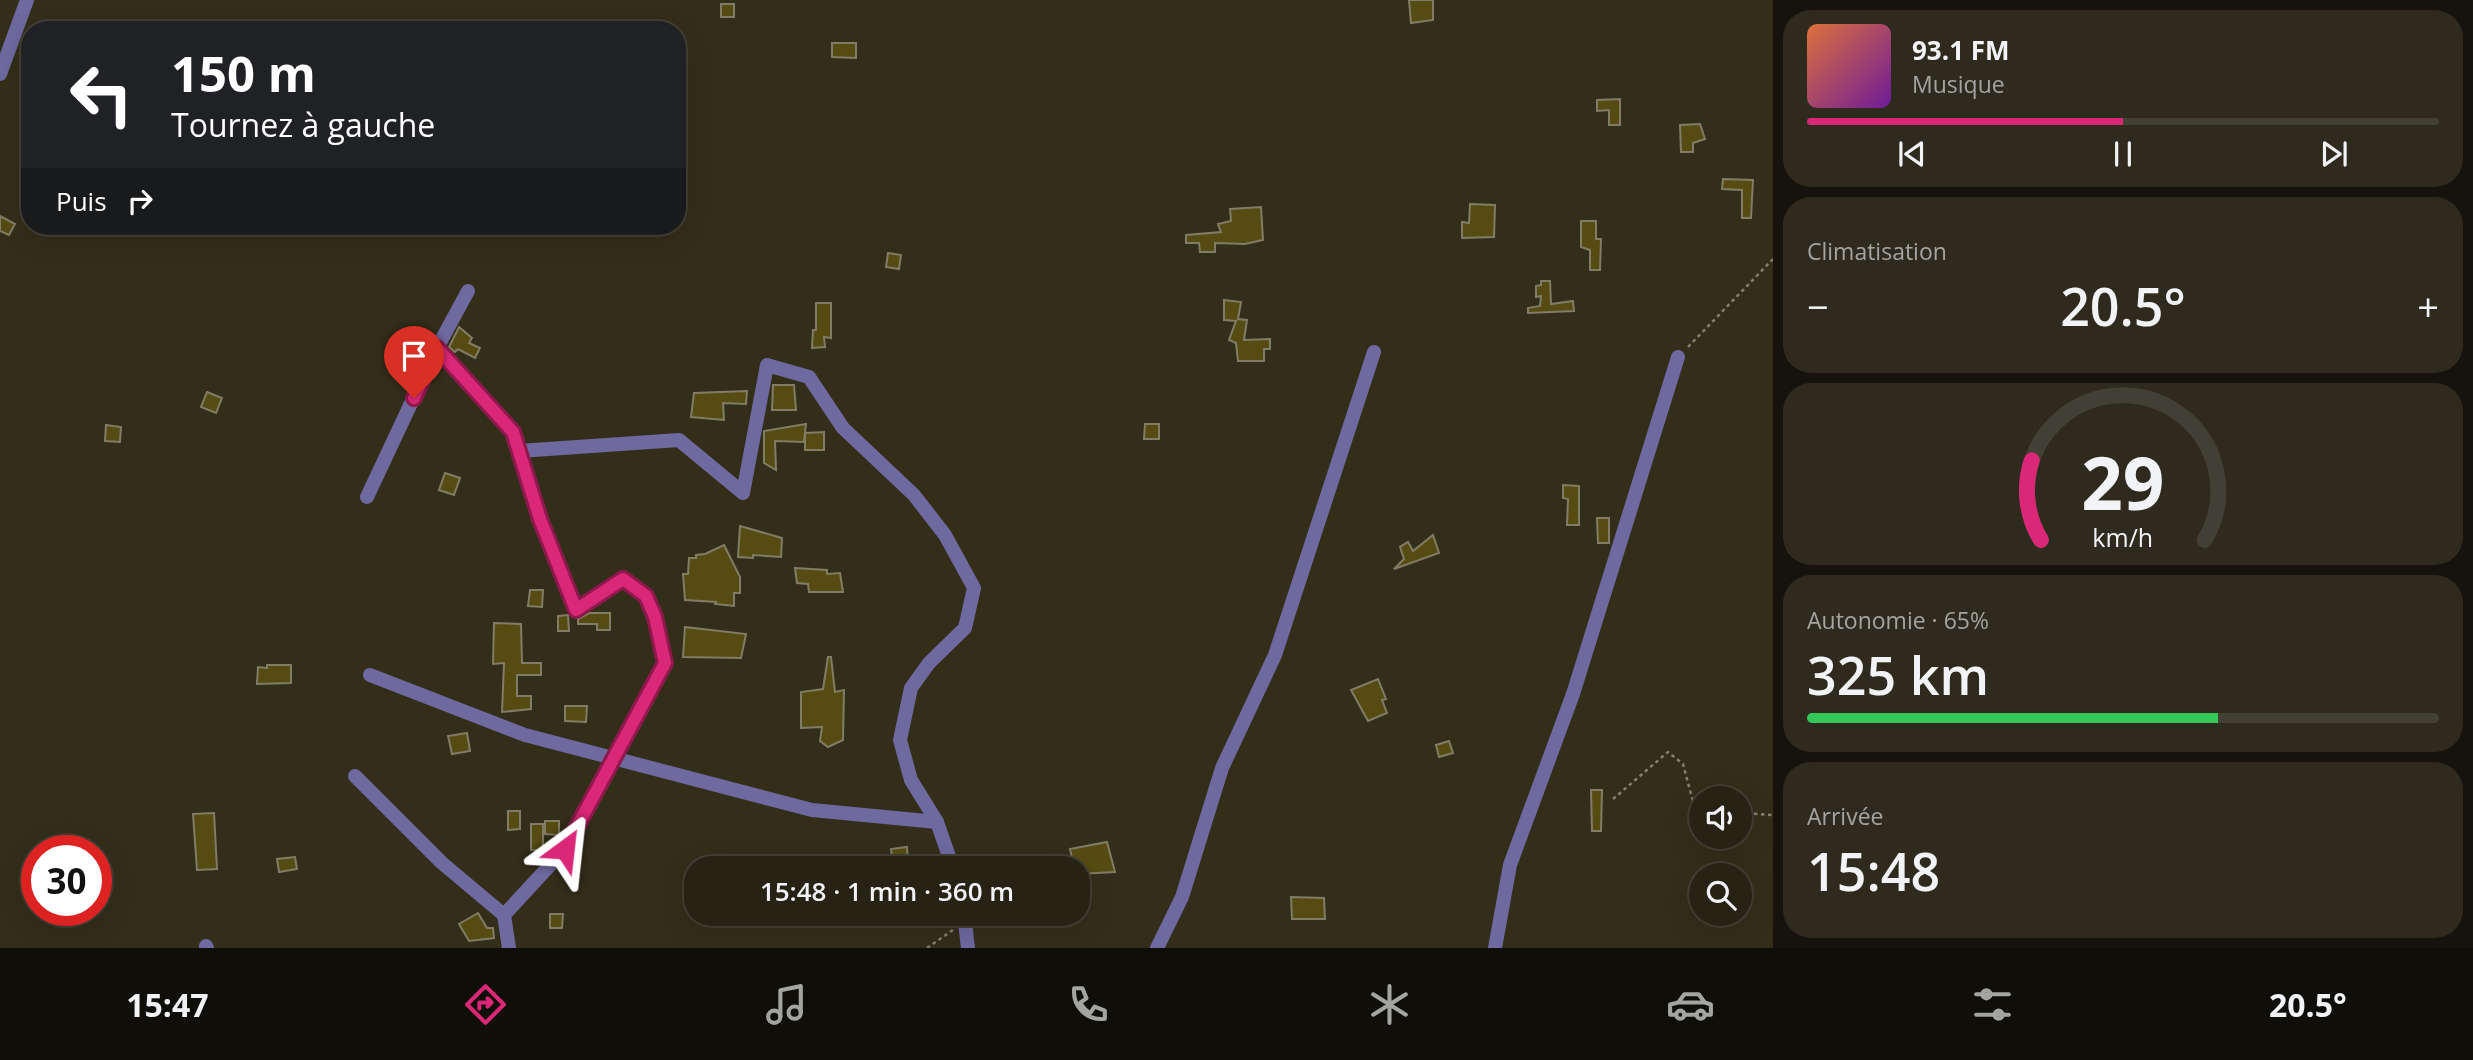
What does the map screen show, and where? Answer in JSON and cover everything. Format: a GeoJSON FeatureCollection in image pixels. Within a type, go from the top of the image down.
{"type":"FeatureCollection","features":[{"type":"Feature","properties":{"kind":"street"},"geometry":{"type":"LineString","coordinates":[[0,74],[27,0]]}},
{"type":"Feature","properties":{"kind":"street"},"geometry":{"type":"LineString","coordinates":[[368,497],[437,348],[468,291]]}},
{"type":"Feature","properties":{"kind":"street"},"geometry":{"type":"LineString","coordinates":[[437,348],[513,432],[540,519],[576,610],[623,579],[646,596],[655,617],[665,663],[616,759],[565,849],[504,915]]}},
{"type":"Feature","properties":{"kind":"street"},"geometry":{"type":"LineString","coordinates":[[1157,948],[1182,897],[1222,768],[1275,655],[1374,352]]}},
{"type":"Feature","properties":{"kind":"street"},"geometry":{"type":"LineString","coordinates":[[1495,948],[1510,865],[1573,694],[1678,357]]}},
{"type":"Feature","properties":{"kind":"street"},"geometry":{"type":"LineString","coordinates":[[519,451],[679,440],[743,493],[767,365],[809,377],[843,428],[914,495],[930,515],[945,535],[974,588],[965,628],[929,663],[911,688],[900,740],[911,780],[937,822],[949,856]]}},
{"type":"Feature","properties":{"kind":"street"},"geometry":{"type":"LineString","coordinates":[[370,675],[524,735],[812,810],[937,822]]}},
{"type":"Feature","properties":{"kind":"street"},"geometry":{"type":"LineString","coordinates":[[355,776],[442,863],[504,915],[509,948]]}},
{"type":"Feature","properties":{"kind":"street"},"geometry":{"type":"LineString","coordinates":[[966,926],[968,948]]}},
{"type":"Feature","properties":{"kind":"path"},"geometry":{"type":"LineString","coordinates":[[1678,357],[1773,259]]}},
{"type":"Feature","properties":{"kind":"path"},"geometry":{"type":"LineString","coordinates":[[1613,799],[1668,752],[1683,764],[1689,787]]}},
{"type":"Feature","properties":{"kind":"path"},"geometry":{"type":"LineString","coordinates":[[1752,814],[1773,814]]}},
{"type":"Feature","properties":{"kind":"path"},"geometry":{"type":"LineString","coordinates":[[927,948],[954,926]]}},
{"type":"Feature","properties":{"kind":"building"},"geometry":{"type":"Polygon","coordinates":[[[1409,0],[1433,0],[1433,20],[1411,23],[1409,0]]]}},
{"type":"Feature","properties":{"kind":"building"},"geometry":{"type":"Polygon","coordinates":[[[721,4],[734,4],[734,17],[721,17],[721,4]]]}},
{"type":"Feature","properties":{"kind":"building"},"geometry":{"type":"Polygon","coordinates":[[[832,43],[856,43],[856,58],[832,57],[832,43]]]}},
{"type":"Feature","properties":{"kind":"building"},"geometry":{"type":"Polygon","coordinates":[[[1620,99],[1620,125],[1609,125],[1609,110],[1597,111],[1597,100],[1620,99]]]}},
{"type":"Feature","properties":{"kind":"building"},"geometry":{"type":"Polygon","coordinates":[[[1700,124],[1705,139],[1693,143],[1693,152],[1681,152],[1680,125],[1700,124]]]}},
{"type":"Feature","properties":{"kind":"building"},"geometry":{"type":"Polygon","coordinates":[[[1723,179],[1753,180],[1751,218],[1742,218],[1742,190],[1722,189],[1723,179]]]}},
{"type":"Feature","properties":{"kind":"building"},"geometry":{"type":"Polygon","coordinates":[[[1470,204],[1495,205],[1494,237],[1462,238],[1462,222],[1469,223],[1470,204]]]}},
{"type":"Feature","properties":{"kind":"building"},"geometry":{"type":"Polygon","coordinates":[[[1261,207],[1263,240],[1245,244],[1215,243],[1215,252],[1200,252],[1199,243],[1186,243],[1186,235],[1221,232],[1218,224],[1231,221],[1230,209],[1261,207]]]}},
{"type":"Feature","properties":{"kind":"building"},"geometry":{"type":"Polygon","coordinates":[[[0,216],[15,224],[9,235],[0,231],[0,216]]]}},
{"type":"Feature","properties":{"kind":"building"},"geometry":{"type":"Polygon","coordinates":[[[1581,221],[1596,221],[1596,239],[1601,239],[1600,270],[1590,270],[1590,250],[1581,247],[1581,221]]]}},
{"type":"Feature","properties":{"kind":"building"},"geometry":{"type":"Polygon","coordinates":[[[888,253],[901,255],[899,269],[886,267],[888,253]]]}},
{"type":"Feature","properties":{"kind":"building"},"geometry":{"type":"Polygon","coordinates":[[[1541,281],[1550,281],[1551,304],[1573,301],[1574,311],[1528,313],[1528,308],[1540,306],[1541,296],[1536,297],[1536,286],[1541,285],[1541,281]]]}},
{"type":"Feature","properties":{"kind":"building"},"geometry":{"type":"Polygon","coordinates":[[[1224,300],[1241,302],[1238,319],[1247,320],[1244,340],[1270,339],[1270,349],[1264,349],[1264,361],[1238,361],[1236,343],[1229,340],[1236,321],[1224,320],[1224,300]]]}},
{"type":"Feature","properties":{"kind":"building"},"geometry":{"type":"Polygon","coordinates":[[[816,303],[831,303],[831,338],[824,337],[825,347],[812,348],[813,330],[816,330],[816,303]]]}},
{"type":"Feature","properties":{"kind":"building"},"geometry":{"type":"Polygon","coordinates":[[[459,327],[472,338],[469,343],[480,348],[475,358],[458,349],[455,352],[449,347],[459,327]]]}},
{"type":"Feature","properties":{"kind":"building"},"geometry":{"type":"Polygon","coordinates":[[[773,385],[794,385],[796,410],[772,410],[773,385]]]}},
{"type":"Feature","properties":{"kind":"building"},"geometry":{"type":"Polygon","coordinates":[[[747,391],[746,404],[723,403],[724,420],[691,417],[694,393],[747,391]]]}},
{"type":"Feature","properties":{"kind":"building"},"geometry":{"type":"Polygon","coordinates":[[[207,392],[222,398],[216,413],[201,407],[207,392]]]}},
{"type":"Feature","properties":{"kind":"building"},"geometry":{"type":"Polygon","coordinates":[[[806,424],[804,442],[775,441],[776,470],[764,463],[764,431],[806,424]]]}},
{"type":"Feature","properties":{"kind":"building"},"geometry":{"type":"Polygon","coordinates":[[[1145,424],[1159,424],[1159,439],[1144,439],[1145,424]]]}},
{"type":"Feature","properties":{"kind":"building"},"geometry":{"type":"Polygon","coordinates":[[[106,425],[121,427],[120,442],[105,441],[106,425]]]}},
{"type":"Feature","properties":{"kind":"building"},"geometry":{"type":"Polygon","coordinates":[[[824,432],[824,450],[805,450],[805,433],[824,432]]]}},
{"type":"Feature","properties":{"kind":"building"},"geometry":{"type":"Polygon","coordinates":[[[445,473],[460,478],[454,495],[439,490],[445,473]]]}},
{"type":"Feature","properties":{"kind":"building"},"geometry":{"type":"Polygon","coordinates":[[[1563,485],[1579,486],[1579,525],[1567,525],[1568,499],[1563,498],[1563,485]]]}},
{"type":"Feature","properties":{"kind":"building"},"geometry":{"type":"Polygon","coordinates":[[[1597,518],[1609,518],[1609,543],[1598,543],[1597,518]]]}},
{"type":"Feature","properties":{"kind":"building"},"geometry":{"type":"Polygon","coordinates":[[[740,526],[782,538],[781,557],[738,557],[740,526]]]}},
{"type":"Feature","properties":{"kind":"building"},"geometry":{"type":"Polygon","coordinates":[[[1433,535],[1439,553],[1394,569],[1404,559],[1400,547],[1408,542],[1413,551],[1433,535]]]}},
{"type":"Feature","properties":{"kind":"building"},"geometry":{"type":"Polygon","coordinates":[[[724,545],[740,577],[740,593],[734,593],[734,606],[685,600],[683,574],[688,574],[689,558],[696,558],[696,555],[724,545]]]}},
{"type":"Feature","properties":{"kind":"building"},"geometry":{"type":"Polygon","coordinates":[[[795,568],[827,570],[827,574],[840,573],[843,592],[809,592],[808,584],[797,583],[795,568]]]}},
{"type":"Feature","properties":{"kind":"building"},"geometry":{"type":"Polygon","coordinates":[[[530,590],[543,590],[542,607],[528,606],[530,590]]]}},
{"type":"Feature","properties":{"kind":"building"},"geometry":{"type":"Polygon","coordinates":[[[589,613],[610,613],[610,630],[597,630],[597,624],[578,624],[578,619],[589,613]]]}},
{"type":"Feature","properties":{"kind":"building"},"geometry":{"type":"Polygon","coordinates":[[[568,615],[569,631],[558,631],[558,616],[568,615]]]}},
{"type":"Feature","properties":{"kind":"building"},"geometry":{"type":"Polygon","coordinates":[[[494,623],[521,624],[522,663],[541,663],[541,675],[517,675],[517,696],[531,696],[531,709],[502,712],[504,663],[493,664],[494,623]]]}},
{"type":"Feature","properties":{"kind":"building"},"geometry":{"type":"Polygon","coordinates":[[[685,627],[746,634],[741,658],[683,657],[685,627]]]}},
{"type":"Feature","properties":{"kind":"building"},"geometry":{"type":"Polygon","coordinates":[[[828,657],[831,657],[835,692],[844,690],[843,740],[828,747],[820,741],[822,727],[801,728],[801,692],[823,689],[828,657]]]}},
{"type":"Feature","properties":{"kind":"building"},"geometry":{"type":"Polygon","coordinates":[[[267,665],[291,665],[291,683],[257,684],[258,667],[267,668],[267,665]]]}},
{"type":"Feature","properties":{"kind":"building"},"geometry":{"type":"Polygon","coordinates":[[[1378,679],[1386,699],[1382,700],[1387,713],[1368,721],[1351,690],[1378,679]]]}},
{"type":"Feature","properties":{"kind":"building"},"geometry":{"type":"Polygon","coordinates":[[[565,706],[587,706],[586,722],[565,721],[565,706]]]}},
{"type":"Feature","properties":{"kind":"building"},"geometry":{"type":"Polygon","coordinates":[[[467,733],[470,751],[452,754],[448,736],[467,733]]]}},
{"type":"Feature","properties":{"kind":"building"},"geometry":{"type":"Polygon","coordinates":[[[1449,741],[1453,753],[1439,757],[1436,745],[1449,741]]]}},
{"type":"Feature","properties":{"kind":"building"},"geometry":{"type":"Polygon","coordinates":[[[1591,790],[1602,790],[1601,831],[1592,831],[1591,790]]]}},
{"type":"Feature","properties":{"kind":"building"},"geometry":{"type":"Polygon","coordinates":[[[508,811],[520,811],[520,829],[508,830],[508,811]]]}},
{"type":"Feature","properties":{"kind":"building"},"geometry":{"type":"Polygon","coordinates":[[[214,813],[217,869],[197,870],[193,814],[214,813]]]}},
{"type":"Feature","properties":{"kind":"building"},"geometry":{"type":"Polygon","coordinates":[[[545,821],[559,821],[559,835],[545,834],[545,821]]]}},
{"type":"Feature","properties":{"kind":"building"},"geometry":{"type":"Polygon","coordinates":[[[531,824],[543,824],[543,850],[531,850],[531,824]]]}},
{"type":"Feature","properties":{"kind":"building"},"geometry":{"type":"Polygon","coordinates":[[[1107,842],[1115,872],[1090,873],[1090,856],[1071,856],[1070,849],[1107,842]]]}},
{"type":"Feature","properties":{"kind":"building"},"geometry":{"type":"Polygon","coordinates":[[[907,847],[908,856],[892,856],[891,849],[907,847]]]}},
{"type":"Feature","properties":{"kind":"building"},"geometry":{"type":"Polygon","coordinates":[[[295,857],[297,869],[279,872],[277,859],[295,857]]]}},
{"type":"Feature","properties":{"kind":"building"},"geometry":{"type":"Polygon","coordinates":[[[1291,897],[1324,898],[1325,919],[1292,919],[1291,897]]]}},
{"type":"Feature","properties":{"kind":"building"},"geometry":{"type":"Polygon","coordinates":[[[478,913],[487,928],[493,928],[494,938],[469,941],[459,924],[478,913]]]}},
{"type":"Feature","properties":{"kind":"building"},"geometry":{"type":"Polygon","coordinates":[[[550,914],[563,914],[562,928],[550,928],[550,914]]]}},
{"type":"Feature","properties":{"kind":"route"},"geometry":{"type":"LineString","coordinates":[[414,398],[437,348],[513,432],[540,519],[576,610],[623,579],[646,596],[655,617],[665,663],[601,788],[565,849]]}}]}
